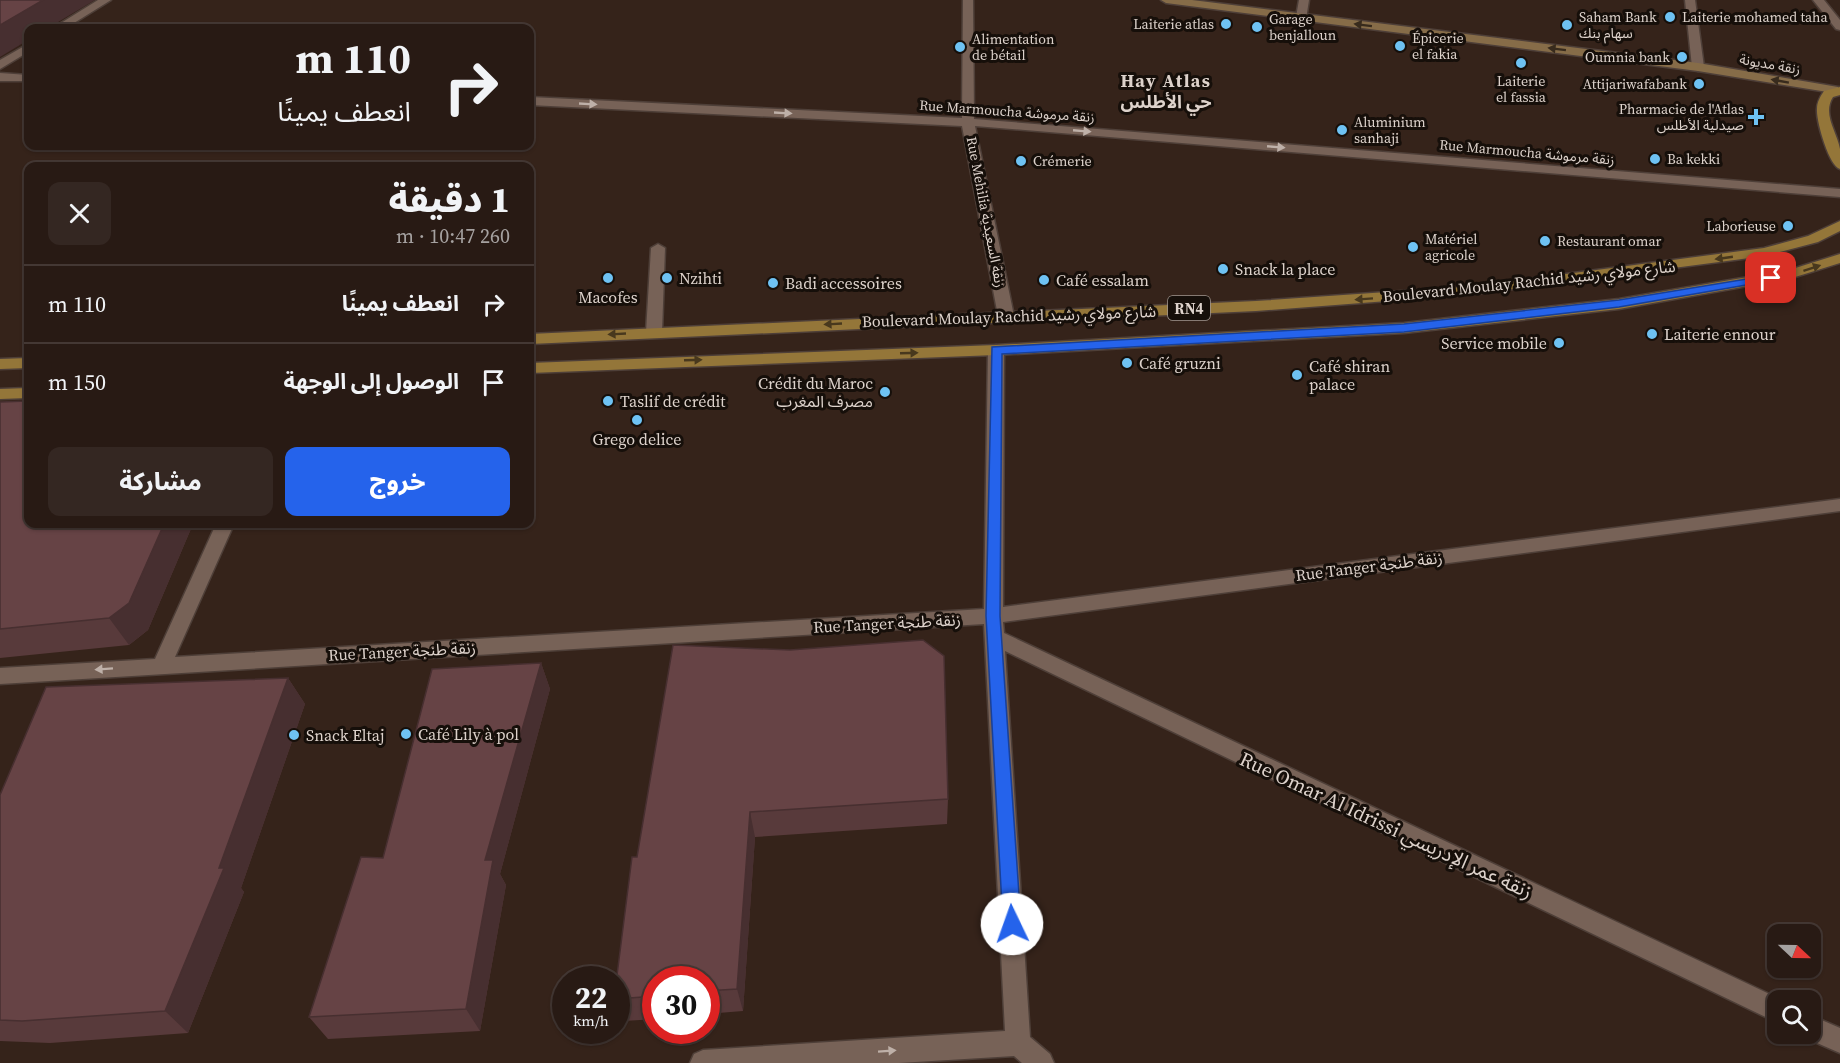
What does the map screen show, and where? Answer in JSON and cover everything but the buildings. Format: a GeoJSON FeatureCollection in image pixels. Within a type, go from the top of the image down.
{"type":"FeatureCollection","features":[{"type":"Feature","properties":{"kind":"main road"},"geometry":{"type":"LineString","coordinates":[[1839,91],[1828,94],[1822,105],[1825,124],[1840,165]]}},
{"type":"Feature","properties":{"kind":"main road","name":"Boulevard Moulay Rachid شارع مولاي رشيد"},"geometry":{"type":"LineString","coordinates":[[534,339],[1256,306],[1466,291],[1765,252],[1813,239],[1840,225]]}},
{"type":"Feature","properties":{"kind":"main road","name":"Boulevard Moulay Rachid شارع مولاي رشيد"},"geometry":{"type":"LineString","coordinates":[[534,368],[996,350],[1427,326],[1619,304],[1792,274],[1840,258]]}},
{"type":"Feature","properties":{"kind":"main road"},"geometry":{"type":"LineString","coordinates":[[0,364],[24,363]]}},
{"type":"Feature","properties":{"kind":"main road"},"geometry":{"type":"LineString","coordinates":[[0,394],[24,393]]}},
{"type":"Feature","properties":{"kind":"street"},"geometry":{"type":"LineString","coordinates":[[66,24],[106,0]]}},
{"type":"Feature","properties":{"kind":"street","name":"Rue Mehilia زنقة السعيدية"},"geometry":{"type":"LineString","coordinates":[[968,0],[969,122],[1006,316]]}},
{"type":"Feature","properties":{"kind":"street","name":"زنقة مديونة"},"geometry":{"type":"LineString","coordinates":[[1166,0],[1698,67],[1839,91]]}},
{"type":"Feature","properties":{"kind":"street"},"geometry":{"type":"LineString","coordinates":[[1302,17],[1304,0]]}},
{"type":"Feature","properties":{"kind":"street"},"geometry":{"type":"LineString","coordinates":[[1690,0],[1698,67]]}},
{"type":"Feature","properties":{"kind":"street"},"geometry":{"type":"LineString","coordinates":[[1818,0],[1840,27]]}},
{"type":"Feature","properties":{"kind":"street"},"geometry":{"type":"LineString","coordinates":[[0,65],[24,50]]}},
{"type":"Feature","properties":{"kind":"street"},"geometry":{"type":"LineString","coordinates":[[0,76],[24,78]]}},
{"type":"Feature","properties":{"kind":"street","name":"Rue Marmoucha زنقة مرموشة"},"geometry":{"type":"LineString","coordinates":[[534,101],[969,122],[1840,193]]}},
{"type":"Feature","properties":{"kind":"street"},"geometry":{"type":"LineString","coordinates":[[654,332],[658,248]]}},
{"type":"Feature","properties":{"kind":"street"},"geometry":{"type":"LineString","coordinates":[[996,350],[993,616],[1018,1043]]}},
{"type":"Feature","properties":{"kind":"street","name":"Rue Tanger زنقة طنجة"},"geometry":{"type":"LineString","coordinates":[[0,676],[993,616],[1840,505]]}},
{"type":"Feature","properties":{"kind":"street"},"geometry":{"type":"LineString","coordinates":[[162,665],[223,528]]}},
{"type":"Feature","properties":{"kind":"street","name":"Rue Omar Al Idrissi زنقة عمر الإدريسي"},"geometry":{"type":"LineString","coordinates":[[995,638],[1767,1006]]}},
{"type":"Feature","properties":{"kind":"street"},"geometry":{"type":"LineString","coordinates":[[1821,1032],[1840,1041]]}},
{"type":"Feature","properties":{"kind":"street"},"geometry":{"type":"LineString","coordinates":[[703,1063],[1018,1043],[1041,1063]]}},
{"type":"Feature","properties":{"kind":"place","name":"Laiterie mohamed taha"},"geometry":{"type":"Point","coordinates":[1670,17]}},
{"type":"Feature","properties":{"kind":"place","name":"Laiterie atlas"},"geometry":{"type":"Point","coordinates":[1226,24]}},
{"type":"Feature","properties":{"kind":"place","name":"Saham Bank سهام بنك"},"geometry":{"type":"Point","coordinates":[1567,25]}},
{"type":"Feature","properties":{"kind":"place","name":"Garage benjalloun"},"geometry":{"type":"Point","coordinates":[1257,27]}},
{"type":"Feature","properties":{"kind":"place","name":"Épicerie el fakia"},"geometry":{"type":"Point","coordinates":[1400,46]}},
{"type":"Feature","properties":{"kind":"place","name":"Alimentation de bétail"},"geometry":{"type":"Point","coordinates":[960,47]}},
{"type":"Feature","properties":{"kind":"place","name":"Oumnia bank"},"geometry":{"type":"Point","coordinates":[1682,57]}},
{"type":"Feature","properties":{"kind":"place","name":"Laiterie el fassia"},"geometry":{"type":"Point","coordinates":[1521,63]}},
{"type":"Feature","properties":{"kind":"place","name":"Attijariwafabank"},"geometry":{"type":"Point","coordinates":[1699,84]}},
{"type":"Feature","properties":{"kind":"place","name":"Pharmacie de l'Atlas صيدلية الأطلس"},"geometry":{"type":"Point","coordinates":[1756,117]}},
{"type":"Feature","properties":{"kind":"place","name":"Aluminium sanhaji"},"geometry":{"type":"Point","coordinates":[1342,130]}},
{"type":"Feature","properties":{"kind":"place","name":"Ba kekki"},"geometry":{"type":"Point","coordinates":[1655,159]}},
{"type":"Feature","properties":{"kind":"place","name":"Crémerie"},"geometry":{"type":"Point","coordinates":[1021,161]}},
{"type":"Feature","properties":{"kind":"place","name":"Laborieuse"},"geometry":{"type":"Point","coordinates":[1788,226]}},
{"type":"Feature","properties":{"kind":"place","name":"Restaurant omar"},"geometry":{"type":"Point","coordinates":[1545,241]}},
{"type":"Feature","properties":{"kind":"place","name":"Matériel agricole"},"geometry":{"type":"Point","coordinates":[1413,247]}},
{"type":"Feature","properties":{"kind":"place","name":"Snack la place"},"geometry":{"type":"Point","coordinates":[1223,269]}},
{"type":"Feature","properties":{"kind":"place","name":"Macofes"},"geometry":{"type":"Point","coordinates":[608,278]}},
{"type":"Feature","properties":{"kind":"place","name":"Nzihti"},"geometry":{"type":"Point","coordinates":[667,278]}},
{"type":"Feature","properties":{"kind":"place","name":"Café essalam"},"geometry":{"type":"Point","coordinates":[1044,280]}},
{"type":"Feature","properties":{"kind":"place","name":"Badi accessoires"},"geometry":{"type":"Point","coordinates":[773,283]}},
{"type":"Feature","properties":{"kind":"place","name":"Laiterie ennour"},"geometry":{"type":"Point","coordinates":[1652,334]}},
{"type":"Feature","properties":{"kind":"place","name":"Service mobile"},"geometry":{"type":"Point","coordinates":[1559,343]}},
{"type":"Feature","properties":{"kind":"place","name":"Café gruzni"},"geometry":{"type":"Point","coordinates":[1127,363]}},
{"type":"Feature","properties":{"kind":"place","name":"Café shiran palace"},"geometry":{"type":"Point","coordinates":[1297,375]}},
{"type":"Feature","properties":{"kind":"place","name":"Crédit du Maroc مصرف المغرب"},"geometry":{"type":"Point","coordinates":[885,392]}},
{"type":"Feature","properties":{"kind":"place","name":"Taslif de crédit"},"geometry":{"type":"Point","coordinates":[608,401]}},
{"type":"Feature","properties":{"kind":"place","name":"Grego delice"},"geometry":{"type":"Point","coordinates":[637,420]}},
{"type":"Feature","properties":{"kind":"place","name":"Café Lily à pol"},"geometry":{"type":"Point","coordinates":[406,734]}},
{"type":"Feature","properties":{"kind":"place","name":"Snack Eltaj"},"geometry":{"type":"Point","coordinates":[294,735]}},
{"type":"Feature","properties":{"kind":"district","name":"Hay Atlas حي الأطلس"},"geometry":{"type":"Point","coordinates":[1166,90]}},
{"type":"Feature","properties":{"kind":"route"},"geometry":{"type":"LineString","coordinates":[[1012,924],[993,616],[996,350],[1404,328],[1619,304],[1771,278]]}}]}
